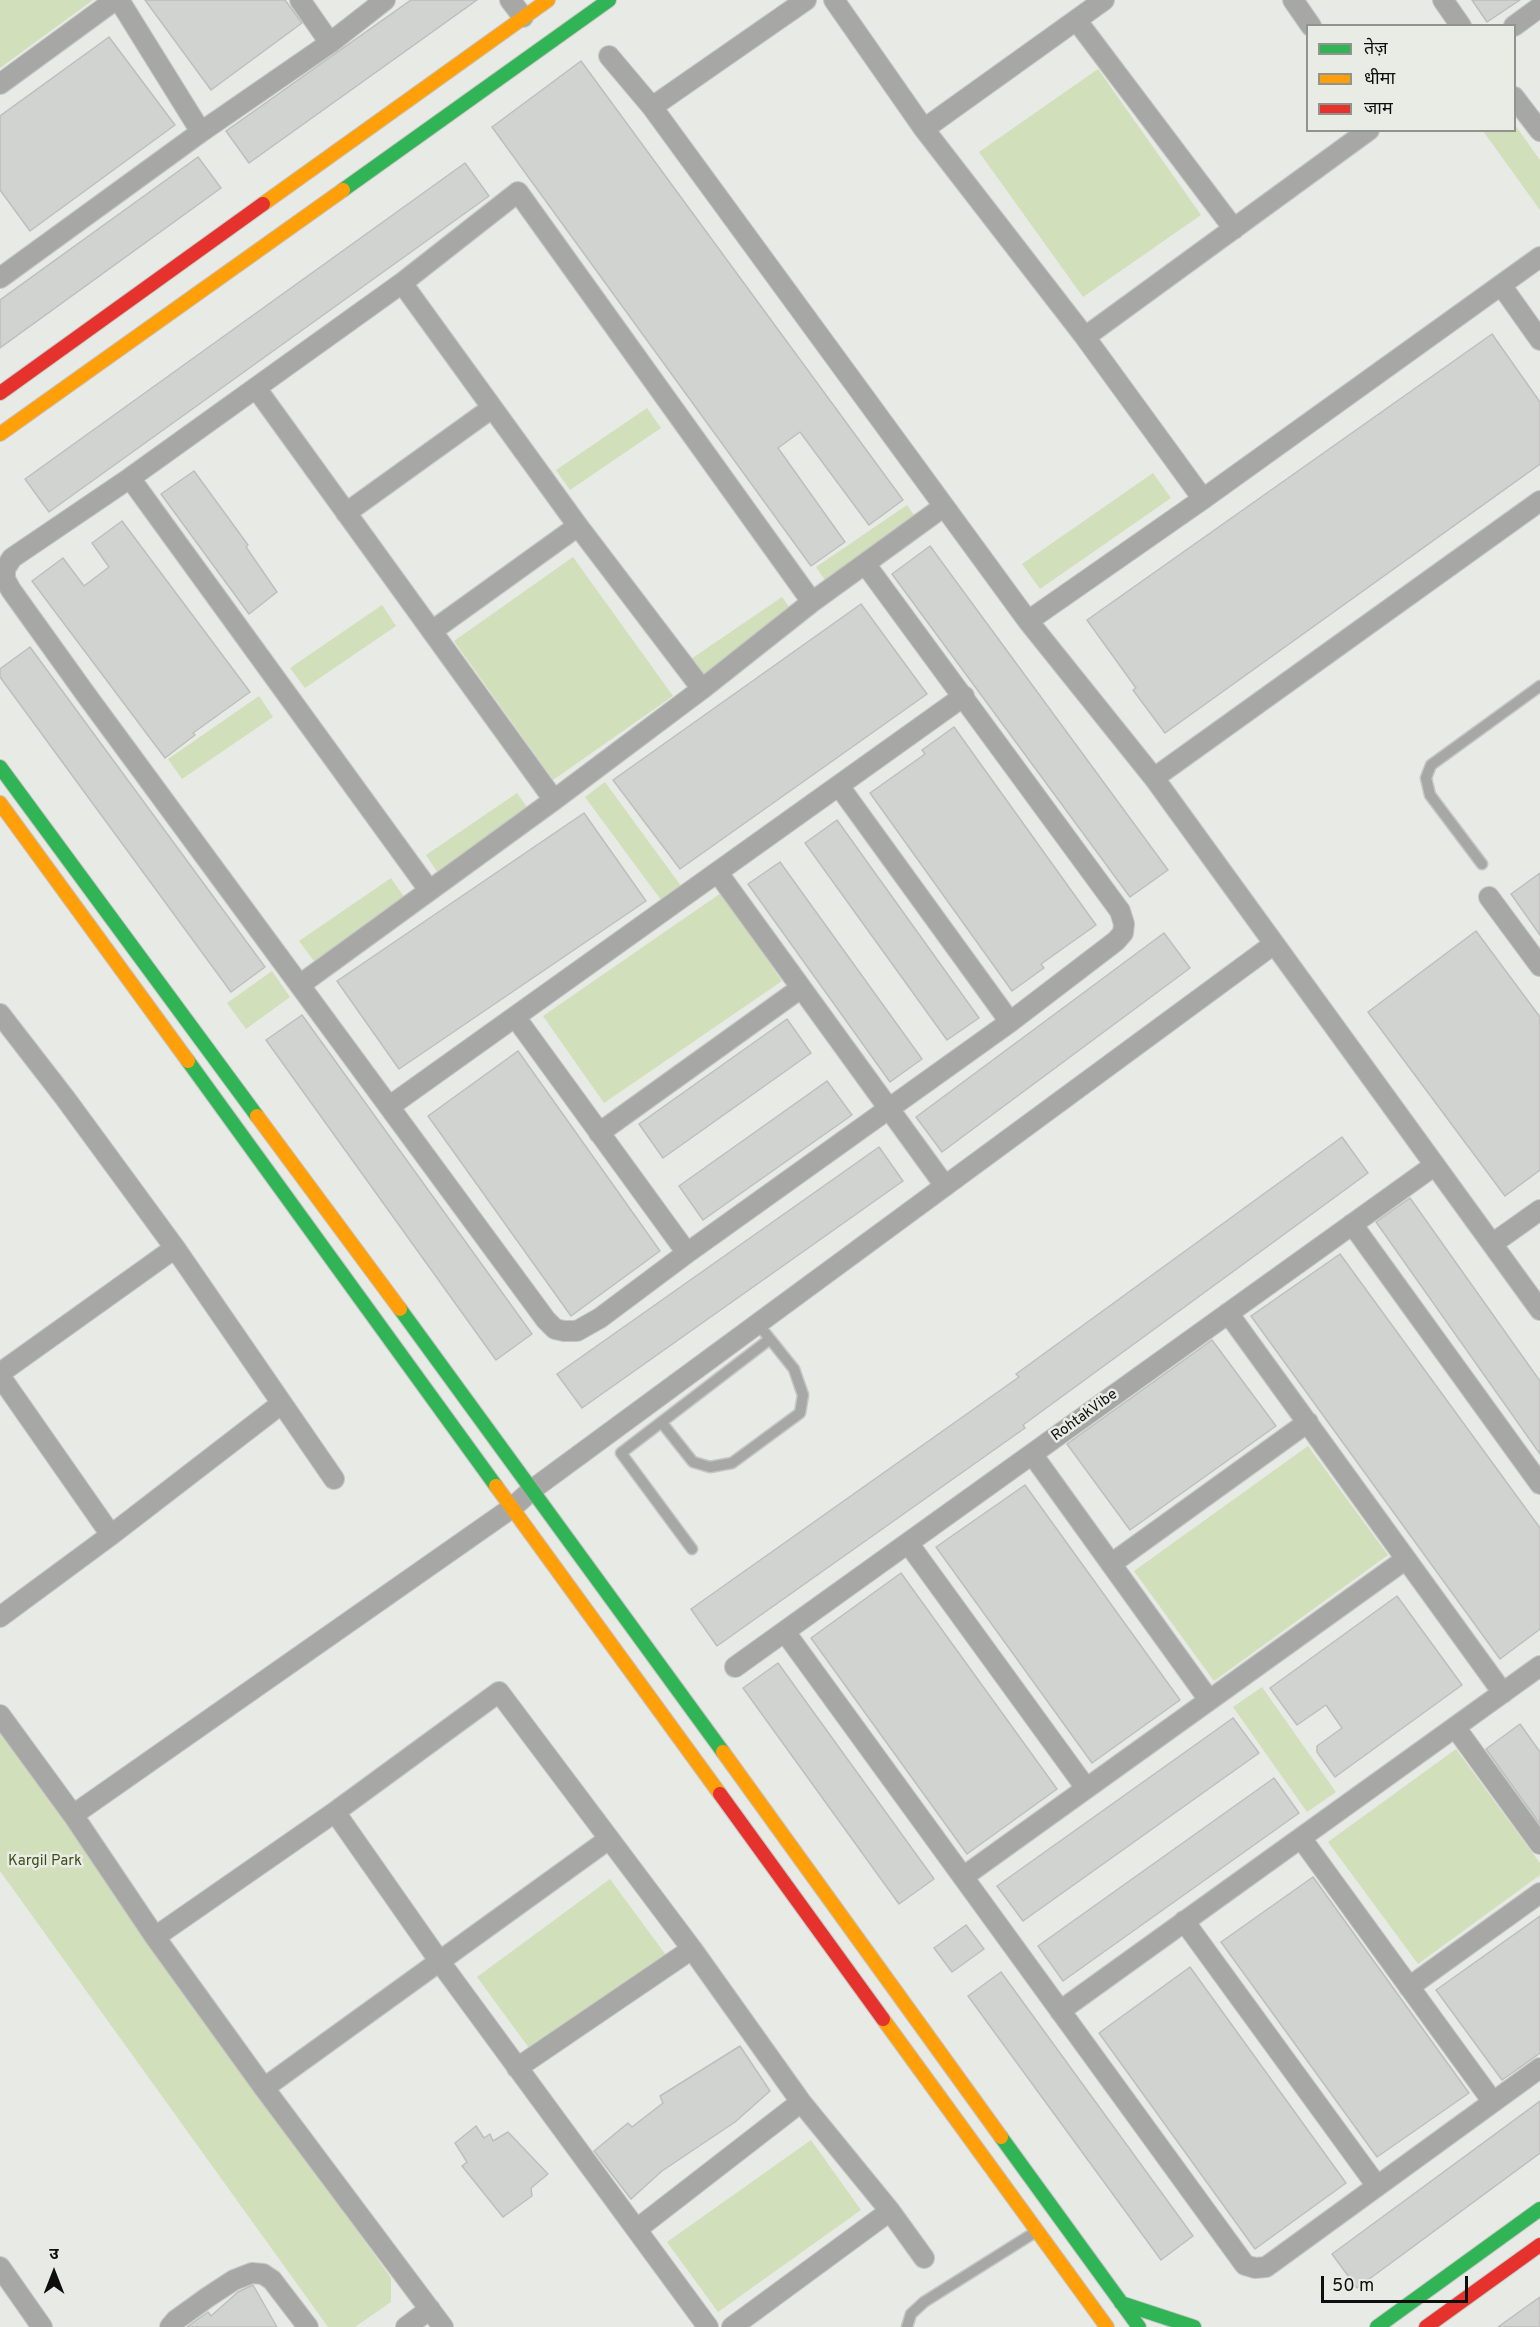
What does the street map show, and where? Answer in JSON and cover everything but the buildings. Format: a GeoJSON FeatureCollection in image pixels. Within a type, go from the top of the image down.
{"type":"FeatureCollection","features":[{"type":"Feature","properties":{"kind":"main road"},"geometry":{"type":"LineString","coordinates":[[0,393],[548,0]]}},
{"type":"Feature","properties":{"kind":"main road"},"geometry":{"type":"LineString","coordinates":[[0,434],[609,0]]}},
{"type":"Feature","properties":{"kind":"main road"},"geometry":{"type":"LineString","coordinates":[[0,767],[533,1489],[1138,2327]]}},
{"type":"Feature","properties":{"kind":"main road"},"geometry":{"type":"LineString","coordinates":[[0,803],[1107,2327]]}},
{"type":"Feature","properties":{"kind":"main road"},"geometry":{"type":"LineString","coordinates":[[1377,2327],[1540,2209]]}},
{"type":"Feature","properties":{"kind":"main road"},"geometry":{"type":"LineString","coordinates":[[1426,2327],[1540,2245]]}},
{"type":"Feature","properties":{"kind":"main road"},"geometry":{"type":"LineString","coordinates":[[1121,2303],[1194,2327]]}},
{"type":"Feature","properties":{"kind":"street"},"geometry":{"type":"LineString","coordinates":[[0,84],[117,0],[201,132]]}},
{"type":"Feature","properties":{"kind":"street"},"geometry":{"type":"LineString","coordinates":[[300,0],[330,43]]}},
{"type":"Feature","properties":{"kind":"street"},"geometry":{"type":"LineString","coordinates":[[4,268],[330,43],[385,0]]}},
{"type":"Feature","properties":{"kind":"street"},"geometry":{"type":"LineString","coordinates":[[510,0],[523,17]]}},
{"type":"Feature","properties":{"kind":"street"},"geometry":{"type":"LineString","coordinates":[[652,107],[806,0]]}},
{"type":"Feature","properties":{"kind":"street"},"geometry":{"type":"LineString","coordinates":[[834,0],[924,129],[1084,337],[1203,499]]}},
{"type":"Feature","properties":{"kind":"street"},"geometry":{"type":"LineString","coordinates":[[924,129],[1104,0]]}},
{"type":"Feature","properties":{"kind":"street"},"geometry":{"type":"LineString","coordinates":[[1293,0],[1310,24]]}},
{"type":"Feature","properties":{"kind":"street"},"geometry":{"type":"LineString","coordinates":[[1443,0],[1460,24]]}},
{"type":"Feature","properties":{"kind":"street"},"geometry":{"type":"LineString","coordinates":[[1516,25],[1540,7]]}},
{"type":"Feature","properties":{"kind":"street"},"geometry":{"type":"LineString","coordinates":[[1077,21],[1234,229]]}},
{"type":"Feature","properties":{"kind":"street"},"geometry":{"type":"LineString","coordinates":[[609,56],[652,107],[1028,621],[1154,778],[1540,1310]]}},
{"type":"Feature","properties":{"kind":"street"},"geometry":{"type":"LineString","coordinates":[[1516,98],[1540,131]]}},
{"type":"Feature","properties":{"kind":"street"},"geometry":{"type":"LineString","coordinates":[[1084,337],[1367,132]]}},
{"type":"Feature","properties":{"kind":"street"},"geometry":{"type":"LineString","coordinates":[[813,602],[518,192],[402,283],[130,478],[12,558],[6,569],[5,579],[10,590],[74,678],[546,1320],[555,1329],[577,1331],[600,1318],[1010,1022],[1116,941],[1122,933],[1124,924],[1120,911],[866,565]]}},
{"type":"Feature","properties":{"kind":"street"},"geometry":{"type":"LineString","coordinates":[[1028,621],[1203,499],[1540,257]]}},
{"type":"Feature","properties":{"kind":"street"},"geometry":{"type":"LineString","coordinates":[[402,283],[578,526],[702,689]]}},
{"type":"Feature","properties":{"kind":"street"},"geometry":{"type":"LineString","coordinates":[[1501,285],[1540,340]]}},
{"type":"Feature","properties":{"kind":"street"},"geometry":{"type":"LineString","coordinates":[[256,388],[554,800]]}},
{"type":"Feature","properties":{"kind":"street"},"geometry":{"type":"LineString","coordinates":[[346,513],[492,408]]}},
{"type":"Feature","properties":{"kind":"street"},"geometry":{"type":"LineString","coordinates":[[130,478],[429,890]]}},
{"type":"Feature","properties":{"kind":"street"},"geometry":{"type":"LineString","coordinates":[[1154,778],[1540,501]]}},
{"type":"Feature","properties":{"kind":"street"},"geometry":{"type":"LineString","coordinates":[[301,984],[554,800],[813,602],[944,507]]}},
{"type":"Feature","properties":{"kind":"street"},"geometry":{"type":"LineString","coordinates":[[432,630],[578,526]]}},
{"type":"Feature","properties":{"kind":"street"},"geometry":{"type":"LineString","coordinates":[[390,1106],[964,696]]}},
{"type":"Feature","properties":{"kind":"street"},"geometry":{"type":"LineString","coordinates":[[839,786],[1010,1022]]}},
{"type":"Feature","properties":{"kind":"street"},"geometry":{"type":"LineString","coordinates":[[718,873],[945,1186]]}},
{"type":"Feature","properties":{"kind":"street"},"geometry":{"type":"LineString","coordinates":[[1490,897],[1540,966]]}},
{"type":"Feature","properties":{"kind":"street"},"geometry":{"type":"LineString","coordinates":[[73,1815],[513,1507],[533,1489],[1274,944]]}},
{"type":"Feature","properties":{"kind":"street"},"geometry":{"type":"LineString","coordinates":[[599,1133],[801,988]]}},
{"type":"Feature","properties":{"kind":"street"},"geometry":{"type":"LineString","coordinates":[[0,1014],[175,1248],[333,1479]]}},
{"type":"Feature","properties":{"kind":"street"},"geometry":{"type":"LineString","coordinates":[[516,1018],[687,1253]]}},
{"type":"Feature","properties":{"kind":"street","name":"RohtakVibe"},"geometry":{"type":"LineString","coordinates":[[735,1668],[1434,1165]]}},
{"type":"Feature","properties":{"kind":"street"},"geometry":{"type":"LineString","coordinates":[[1492,1245],[1540,1210]]}},
{"type":"Feature","properties":{"kind":"street"},"geometry":{"type":"LineString","coordinates":[[1352,1224],[1540,1484]]}},
{"type":"Feature","properties":{"kind":"street"},"geometry":{"type":"LineString","coordinates":[[111,1535],[0,1375],[175,1248]]}},
{"type":"Feature","properties":{"kind":"street"},"geometry":{"type":"LineString","coordinates":[[1228,1313],[1503,1693]]}},
{"type":"Feature","properties":{"kind":"street"},"geometry":{"type":"LineString","coordinates":[[0,1617],[281,1404]]}},
{"type":"Feature","properties":{"kind":"street"},"geometry":{"type":"LineString","coordinates":[[1111,1563],[1308,1422]]}},
{"type":"Feature","properties":{"kind":"street"},"geometry":{"type":"LineString","coordinates":[[1032,1454],[1209,1700]]}},
{"type":"Feature","properties":{"kind":"street"},"geometry":{"type":"LineString","coordinates":[[908,1543],[1086,1788]]}},
{"type":"Feature","properties":{"kind":"street"},"geometry":{"type":"LineString","coordinates":[[963,1877],[1406,1559]]}},
{"type":"Feature","properties":{"kind":"street"},"geometry":{"type":"LineString","coordinates":[[785,1632],[1245,2265],[1255,2268],[1266,2267],[1540,2068]]}},
{"type":"Feature","properties":{"kind":"street"},"geometry":{"type":"LineString","coordinates":[[1060,2011],[1540,1666]]}},
{"type":"Feature","properties":{"kind":"street"},"geometry":{"type":"LineString","coordinates":[[155,1937],[336,1812],[499,1692],[692,1949],[801,2102],[890,2211],[924,2258]]}},
{"type":"Feature","properties":{"kind":"street"},"geometry":{"type":"LineString","coordinates":[[0,1715],[73,1815],[155,1937],[264,2088],[443,2327]]}},
{"type":"Feature","properties":{"kind":"street"},"geometry":{"type":"LineString","coordinates":[[1455,1727],[1540,1844]]}},
{"type":"Feature","properties":{"kind":"street"},"geometry":{"type":"LineString","coordinates":[[336,1812],[440,1962],[708,2327]]}},
{"type":"Feature","properties":{"kind":"street"},"geometry":{"type":"LineString","coordinates":[[1301,1838],[1492,2102]]}},
{"type":"Feature","properties":{"kind":"street"},"geometry":{"type":"LineString","coordinates":[[264,2088],[609,1839]]}},
{"type":"Feature","properties":{"kind":"street"},"geometry":{"type":"LineString","coordinates":[[1409,1987],[1540,1893]]}},
{"type":"Feature","properties":{"kind":"street"},"geometry":{"type":"LineString","coordinates":[[1184,1921],[1377,2186]]}},
{"type":"Feature","properties":{"kind":"street"},"geometry":{"type":"LineString","coordinates":[[517,2068],[692,1949]]}},
{"type":"Feature","properties":{"kind":"street"},"geometry":{"type":"LineString","coordinates":[[637,2229],[801,2102]]}},
{"type":"Feature","properties":{"kind":"street"},"geometry":{"type":"LineString","coordinates":[[732,2327],[890,2211]]}},
{"type":"Feature","properties":{"kind":"street"},"geometry":{"type":"LineString","coordinates":[[0,2267],[42,2327]]}},
{"type":"Feature","properties":{"kind":"street"},"geometry":{"type":"LineString","coordinates":[[170,2327],[208,2297],[234,2280],[252,2273],[263,2274],[272,2280],[308,2327]]}},
{"type":"Feature","properties":{"kind":"street"},"geometry":{"type":"LineString","coordinates":[[406,2327],[430,2309]]}},
{"type":"Feature","properties":{"kind":"lane"},"geometry":{"type":"LineString","coordinates":[[1482,864],[1430,795],[1426,778],[1431,765],[1540,687]]}},
{"type":"Feature","properties":{"kind":"lane"},"geometry":{"type":"LineString","coordinates":[[662,1423],[693,1461],[710,1467],[732,1463],[800,1413],[803,1395],[794,1369],[758,1324]]}},
{"type":"Feature","properties":{"kind":"lane"},"geometry":{"type":"LineString","coordinates":[[692,1549],[621,1453],[770,1339]]}},
{"type":"Feature","properties":{"kind":"lane"},"geometry":{"type":"LineString","coordinates":[[907,2327],[911,2314],[924,2302],[1038,2231]]}},
{"type":"Feature","properties":{"kind":"green space"},"geometry":{"type":"Polygon","coordinates":[[[0,0],[93,0],[0,68],[0,0]]]}},
{"type":"Feature","properties":{"kind":"green space"},"geometry":{"type":"Polygon","coordinates":[[[1098,69],[1201,215],[1083,297],[979,152],[1098,69]]]}},
{"type":"Feature","properties":{"kind":"green space"},"geometry":{"type":"Polygon","coordinates":[[[1516,126],[1540,160],[1540,210],[1484,132],[1516,132],[1516,126]]]}},
{"type":"Feature","properties":{"kind":"green space"},"geometry":{"type":"Polygon","coordinates":[[[647,408],[661,428],[570,490],[556,470],[647,408]]]}},
{"type":"Feature","properties":{"kind":"green space"},"geometry":{"type":"Polygon","coordinates":[[[1153,473],[1171,498],[1040,589],[1022,564],[1153,473]]]}},
{"type":"Feature","properties":{"kind":"green space"},"geometry":{"type":"Polygon","coordinates":[[[907,505],[921,525],[830,587],[816,567],[907,505]]]}},
{"type":"Feature","properties":{"kind":"green space"},"geometry":{"type":"Polygon","coordinates":[[[573,557],[673,696],[553,780],[454,641],[573,557]]]}},
{"type":"Feature","properties":{"kind":"green space"},"geometry":{"type":"Polygon","coordinates":[[[782,597],[796,617],[705,679],[691,659],[782,597]]]}},
{"type":"Feature","properties":{"kind":"green space"},"geometry":{"type":"Polygon","coordinates":[[[382,605],[396,626],[305,688],[290,668],[382,605]]]}},
{"type":"Feature","properties":{"kind":"green space"},"geometry":{"type":"Polygon","coordinates":[[[259,696],[273,717],[182,779],[168,759],[259,696]]]}},
{"type":"Feature","properties":{"kind":"green space"},"geometry":{"type":"Polygon","coordinates":[[[605,782],[681,886],[661,900],[585,797],[605,782]]]}},
{"type":"Feature","properties":{"kind":"green space"},"geometry":{"type":"Polygon","coordinates":[[[517,793],[531,813],[440,876],[426,855],[517,793]]]}},
{"type":"Feature","properties":{"kind":"green space"},"geometry":{"type":"Polygon","coordinates":[[[391,878],[405,898],[314,961],[299,941],[391,878]]]}},
{"type":"Feature","properties":{"kind":"green space"},"geometry":{"type":"Polygon","coordinates":[[[721,893],[782,981],[604,1103],[543,1016],[721,893]]]}},
{"type":"Feature","properties":{"kind":"green space"},"geometry":{"type":"Polygon","coordinates":[[[272,971],[290,997],[246,1029],[227,1003],[272,971]]]}},
{"type":"Feature","properties":{"kind":"green space"},"geometry":{"type":"Polygon","coordinates":[[[1308,1446],[1388,1555],[1214,1681],[1134,1571],[1308,1446]]]}},
{"type":"Feature","properties":{"kind":"green space"},"geometry":{"type":"Polygon","coordinates":[[[1262,1687],[1336,1792],[1307,1812],[1233,1707],[1262,1687]]]}},
{"type":"Feature","properties":{"kind":"green space","name":"Kargil Park"},"geometry":{"type":"Polygon","coordinates":[[[0,1726],[391,2278],[391,2302],[355,2327],[328,2327],[0,1871],[0,1726]]]}},
{"type":"Feature","properties":{"kind":"green space"},"geometry":{"type":"Polygon","coordinates":[[[1456,1749],[1540,1863],[1540,1875],[1418,1964],[1328,1842],[1456,1749]]]}},
{"type":"Feature","properties":{"kind":"green space"},"geometry":{"type":"Polygon","coordinates":[[[610,1879],[674,1966],[540,2063],[477,1977],[610,1879]]]}},
{"type":"Feature","properties":{"kind":"green space"},"geometry":{"type":"Polygon","coordinates":[[[811,2140],[861,2210],[718,2312],[667,2242],[811,2140]]]}},
{"type":"Feature","properties":{"kind":"traffic: fast"},"geometry":{"type":"LineString","coordinates":[[343,190],[609,0]]}},
{"type":"Feature","properties":{"kind":"traffic: fast"},"geometry":{"type":"LineString","coordinates":[[0,767],[257,1116]]}},
{"type":"Feature","properties":{"kind":"traffic: fast"},"geometry":{"type":"LineString","coordinates":[[188,1061],[496,1486]]}},
{"type":"Feature","properties":{"kind":"traffic: fast"},"geometry":{"type":"LineString","coordinates":[[400,1309],[723,1752]]}},
{"type":"Feature","properties":{"kind":"traffic: fast"},"geometry":{"type":"LineString","coordinates":[[1001,2137],[1139,2327]]}},
{"type":"Feature","properties":{"kind":"traffic: fast"},"geometry":{"type":"LineString","coordinates":[[1377,2327],[1540,2209]]}},
{"type":"Feature","properties":{"kind":"traffic: fast"},"geometry":{"type":"LineString","coordinates":[[1121,2303],[1194,2327]]}},
{"type":"Feature","properties":{"kind":"traffic: slow"},"geometry":{"type":"LineString","coordinates":[[263,204],[548,0]]}},
{"type":"Feature","properties":{"kind":"traffic: slow"},"geometry":{"type":"LineString","coordinates":[[0,434],[343,190]]}},
{"type":"Feature","properties":{"kind":"traffic: slow"},"geometry":{"type":"LineString","coordinates":[[0,803],[188,1061]]}},
{"type":"Feature","properties":{"kind":"traffic: slow"},"geometry":{"type":"LineString","coordinates":[[257,1116],[400,1309]]}},
{"type":"Feature","properties":{"kind":"traffic: slow"},"geometry":{"type":"LineString","coordinates":[[496,1486],[720,1794]]}},
{"type":"Feature","properties":{"kind":"traffic: slow"},"geometry":{"type":"LineString","coordinates":[[723,1752],[1001,2137]]}},
{"type":"Feature","properties":{"kind":"traffic: slow"},"geometry":{"type":"LineString","coordinates":[[883,2019],[1107,2327]]}},
{"type":"Feature","properties":{"kind":"traffic: jam"},"geometry":{"type":"LineString","coordinates":[[0,393],[263,204]]}},
{"type":"Feature","properties":{"kind":"traffic: jam"},"geometry":{"type":"LineString","coordinates":[[720,1794],[883,2019]]}},
{"type":"Feature","properties":{"kind":"traffic: jam"},"geometry":{"type":"LineString","coordinates":[[1426,2327],[1540,2245]]}}]}
